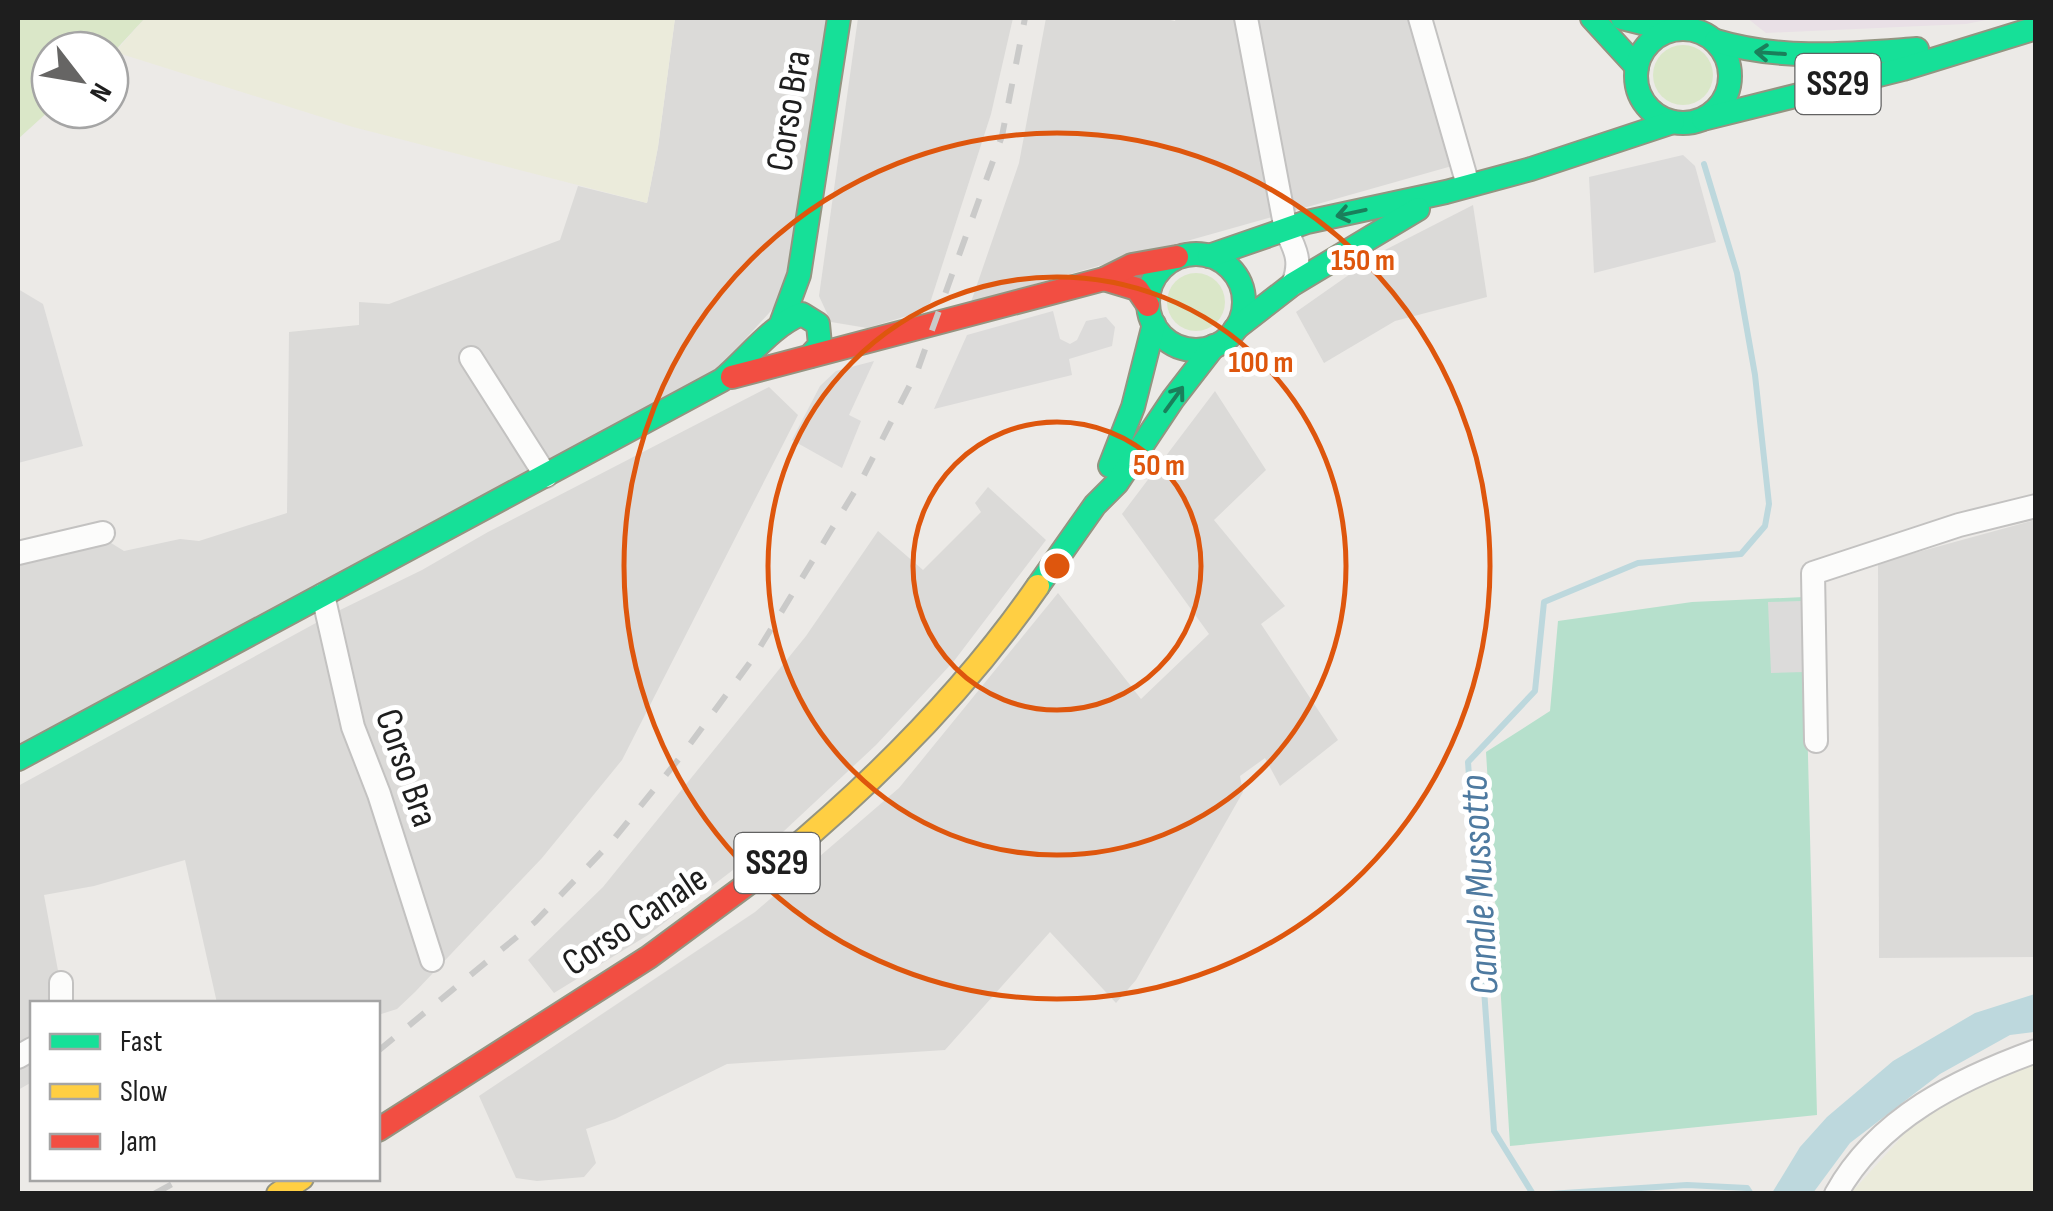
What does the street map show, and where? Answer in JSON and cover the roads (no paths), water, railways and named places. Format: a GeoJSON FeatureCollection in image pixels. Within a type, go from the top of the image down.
{"type":"FeatureCollection","features":[{"type":"Feature","properties":{"kind":"main road","name":"Corso Bra"},"geometry":{"type":"LineString","coordinates":[[722,380],[780,325],[800,275],[839,18]]}},
{"type":"Feature","properties":{"kind":"main road"},"geometry":{"type":"LineString","coordinates":[[1592,18],[1637,75],[1649,108],[1673,122]]}},
{"type":"Feature","properties":{"kind":"main road"},"geometry":{"type":"LineString","coordinates":[[1209,256],[1286,230],[1531,169],[1673,122],[1703,119],[1716,110],[1730,84],[1730,68],[1716,42],[1702,32],[1671,30],[1622,18]]}},
{"type":"Feature","properties":{"kind":"main road","name":"SS29"},"geometry":{"type":"LineString","coordinates":[[1703,119],[1902,68],[2036,28]]}},
{"type":"Feature","properties":{"kind":"main road"},"geometry":{"type":"LineString","coordinates":[[1593,148],[1618,119],[1649,44],[1671,30]]}},
{"type":"Feature","properties":{"kind":"main road","name":"SS29"},"geometry":{"type":"LineString","coordinates":[[1716,42],[1744,52],[1806,56],[1972,45]]}},
{"type":"Feature","properties":{"kind":"main road"},"geometry":{"type":"LineString","coordinates":[[1104,279],[1137,289],[1162,336],[1186,349],[1214,346],[1293,284],[1458,189]]}},
{"type":"Feature","properties":{"kind":"main road"},"geometry":{"type":"LineString","coordinates":[[1151,315],[1155,277],[1177,258],[1209,256],[1223,262],[1242,286],[1244,302],[1235,329]]}},
{"type":"Feature","properties":{"kind":"main road","name":"Corso Bra"},"geometry":{"type":"LineString","coordinates":[[18,759],[722,380],[1104,279],[1132,266],[1177,258]]}},
{"type":"Feature","properties":{"kind":"main road","name":"Corso Bra"},"geometry":{"type":"LineString","coordinates":[[800,275],[815,323],[843,337],[874,340]]}},
{"type":"Feature","properties":{"kind":"main road"},"geometry":{"type":"LineString","coordinates":[[795,314],[815,323],[820,344],[803,358],[779,348],[780,325],[795,314]]}},
{"type":"Feature","properties":{"kind":"main road","name":"Corso Canale"},"geometry":{"type":"LineString","coordinates":[[1095,505],[1133,408],[1151,315]]}},
{"type":"Feature","properties":{"kind":"main road","name":"Corso Canale"},"geometry":{"type":"LineString","coordinates":[[380,1129],[649,957],[753,883],[846,805],[957,690],[1095,505],[1117,483],[1214,346]]}},
{"type":"Feature","properties":{"kind":"street"},"geometry":{"type":"LineString","coordinates":[[1246,18],[1286,230],[1300,268],[1293,284]]}},
{"type":"Feature","properties":{"kind":"street"},"geometry":{"type":"LineString","coordinates":[[1420,18],[1458,189]]}},
{"type":"Feature","properties":{"kind":"street"},"geometry":{"type":"LineString","coordinates":[[471,358],[546,476]]}},
{"type":"Feature","properties":{"kind":"street"},"geometry":{"type":"LineString","coordinates":[[1133,408],[1136,429],[1145,440]]}},
{"type":"Feature","properties":{"kind":"street"},"geometry":{"type":"LineString","coordinates":[[1816,741],[1813,573],[1959,525],[2036,506]]}},
{"type":"Feature","properties":{"kind":"street"},"geometry":{"type":"LineString","coordinates":[[18,553],[103,533]]}},
{"type":"Feature","properties":{"kind":"street","name":"Corso Bra"},"geometry":{"type":"LineString","coordinates":[[323,595],[353,727],[379,794],[432,960]]}},
{"type":"Feature","properties":{"kind":"street"},"geometry":{"type":"LineString","coordinates":[[1836,1194],[1864,1154],[1915,1110],[1977,1072],[2036,1051]]}},
{"type":"Feature","properties":{"kind":"water"},"geometry":{"type":"Polygon","coordinates":[[[2035,994],[2035,1032],[2010,1035],[1940,1074],[1850,1143],[1813,1193],[1772,1193],[1800,1147],[1827,1117],[1893,1061],[1975,1013],[2035,994]]]}},
{"type":"Feature","properties":{"kind":"waterway","name":"Canale Mussotto"},"geometry":{"type":"LineString","coordinates":[[1533,1194],[1494,1131],[1468,762],[1535,691],[1544,602],[1638,563],[1741,554],[1765,526],[1769,504],[1755,375],[1737,273],[1704,164]]}},
{"type":"Feature","properties":{"kind":"waterway","name":"Canale Mussotto"},"geometry":{"type":"LineString","coordinates":[[1549,1194],[1687,1185],[1747,1188],[1751,1194]]}},
{"type":"Feature","properties":{"kind":"railway"},"geometry":{"type":"LineString","coordinates":[[380,1049],[535,922],[613,840],[754,657],[861,481],[918,369],[1002,136],[1025,18]]}},
{"type":"Feature","properties":{"kind":"railway"},"geometry":{"type":"LineString","coordinates":[[154,1194],[178,1181]]}}]}
